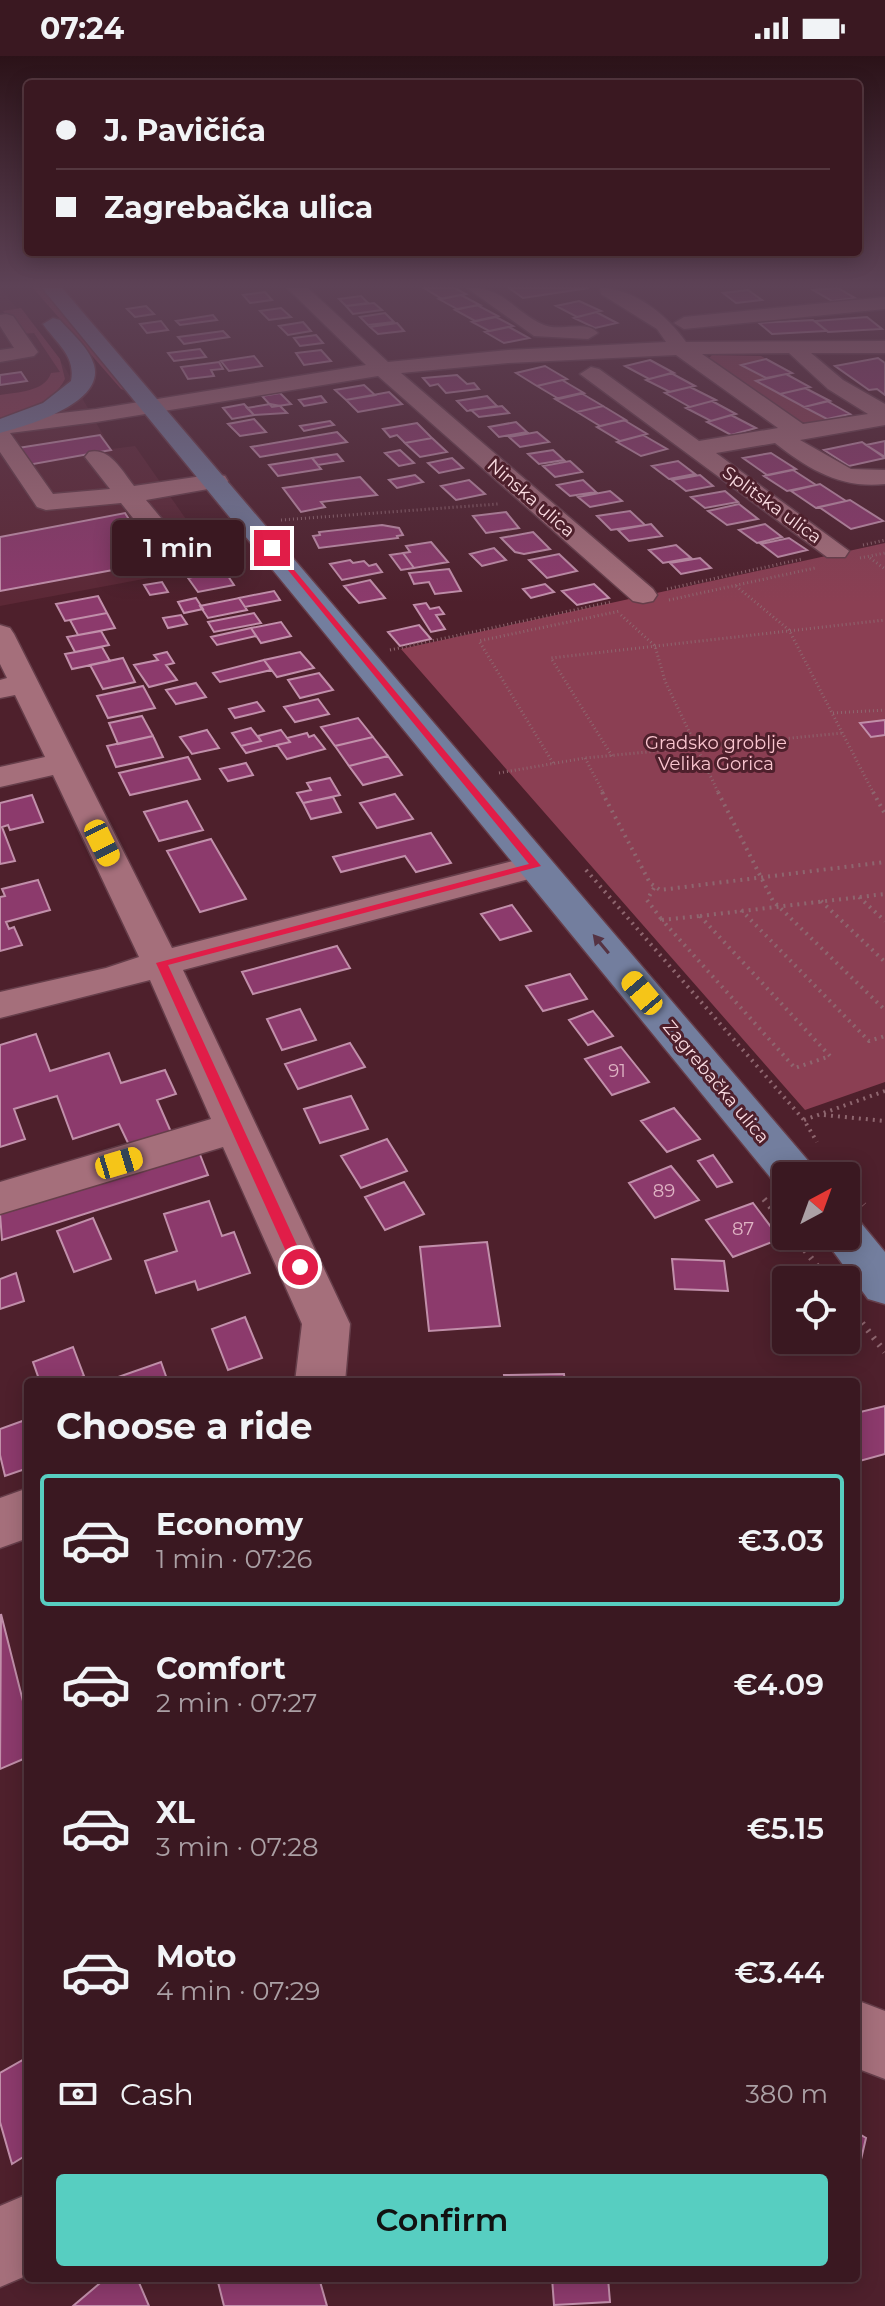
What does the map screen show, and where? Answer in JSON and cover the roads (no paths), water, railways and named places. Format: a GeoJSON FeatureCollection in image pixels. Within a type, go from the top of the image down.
{"type":"FeatureCollection","features":[{"type":"Feature","properties":{"kind":"main road"},"geometry":{"type":"LineString","coordinates":[[0,426],[47,410],[72,393]]}},
{"type":"Feature","properties":{"kind":"main road"},"geometry":{"type":"LineString","coordinates":[[120,393],[150,405]]}},
{"type":"Feature","properties":{"kind":"main road","name":"Zagrebačka ulica"},"geometry":{"type":"LineString","coordinates":[[140,393],[783,1162]]}},
{"type":"Feature","properties":{"kind":"main road"},"geometry":{"type":"LineString","coordinates":[[856,1250],[885,1285]]}},
{"type":"Feature","properties":{"kind":"street"},"geometry":{"type":"LineString","coordinates":[[0,426],[228,393]]}},
{"type":"Feature","properties":{"kind":"street","name":"Ninska ulica"},"geometry":{"type":"LineString","coordinates":[[411,393],[646,602]]}},
{"type":"Feature","properties":{"kind":"street","name":"Splitska ulica"},"geometry":{"type":"LineString","coordinates":[[618,393],[696,449],[838,559]]}},
{"type":"Feature","properties":{"kind":"street"},"geometry":{"type":"LineString","coordinates":[[737,393],[790,435],[812,460],[864,481],[885,477]]}},
{"type":"Feature","properties":{"kind":"street"},"geometry":{"type":"LineString","coordinates":[[850,393],[885,416]]}},
{"type":"Feature","properties":{"kind":"street"},"geometry":{"type":"LineString","coordinates":[[696,449],[885,416]]}},
{"type":"Feature","properties":{"kind":"street"},"geometry":{"type":"LineString","coordinates":[[0,435],[46,502],[128,495],[216,481]]}},
{"type":"Feature","properties":{"kind":"street"},"geometry":{"type":"LineString","coordinates":[[97,457],[186,566]]}},
{"type":"Feature","properties":{"kind":"street"},"geometry":{"type":"LineString","coordinates":[[0,634],[12,687],[62,763],[161,963],[326,1324],[320,1378]]}},
{"type":"Feature","properties":{"kind":"street"},"geometry":{"type":"LineString","coordinates":[[0,777],[62,763]]}},
{"type":"Feature","properties":{"kind":"street"},"geometry":{"type":"LineString","coordinates":[[0,1005],[113,979],[161,963],[536,866]]}},
{"type":"Feature","properties":{"kind":"street"},"geometry":{"type":"LineString","coordinates":[[3,1198],[236,1127]]}},
{"type":"Feature","properties":{"kind":"street"},"geometry":{"type":"LineString","coordinates":[[0,1523],[24,1514]]}},
{"type":"Feature","properties":{"kind":"street"},"geometry":{"type":"LineString","coordinates":[[860,2036],[885,2045]]}},
{"type":"Feature","properties":{"kind":"street"},"geometry":{"type":"LineString","coordinates":[[0,2250],[24,2233]]}},
{"type":"Feature","properties":{"kind":"park label","name":"Gradsko groblje Velika Gorica"},"geometry":{"type":"Point","coordinates":[716,753]}}]}
